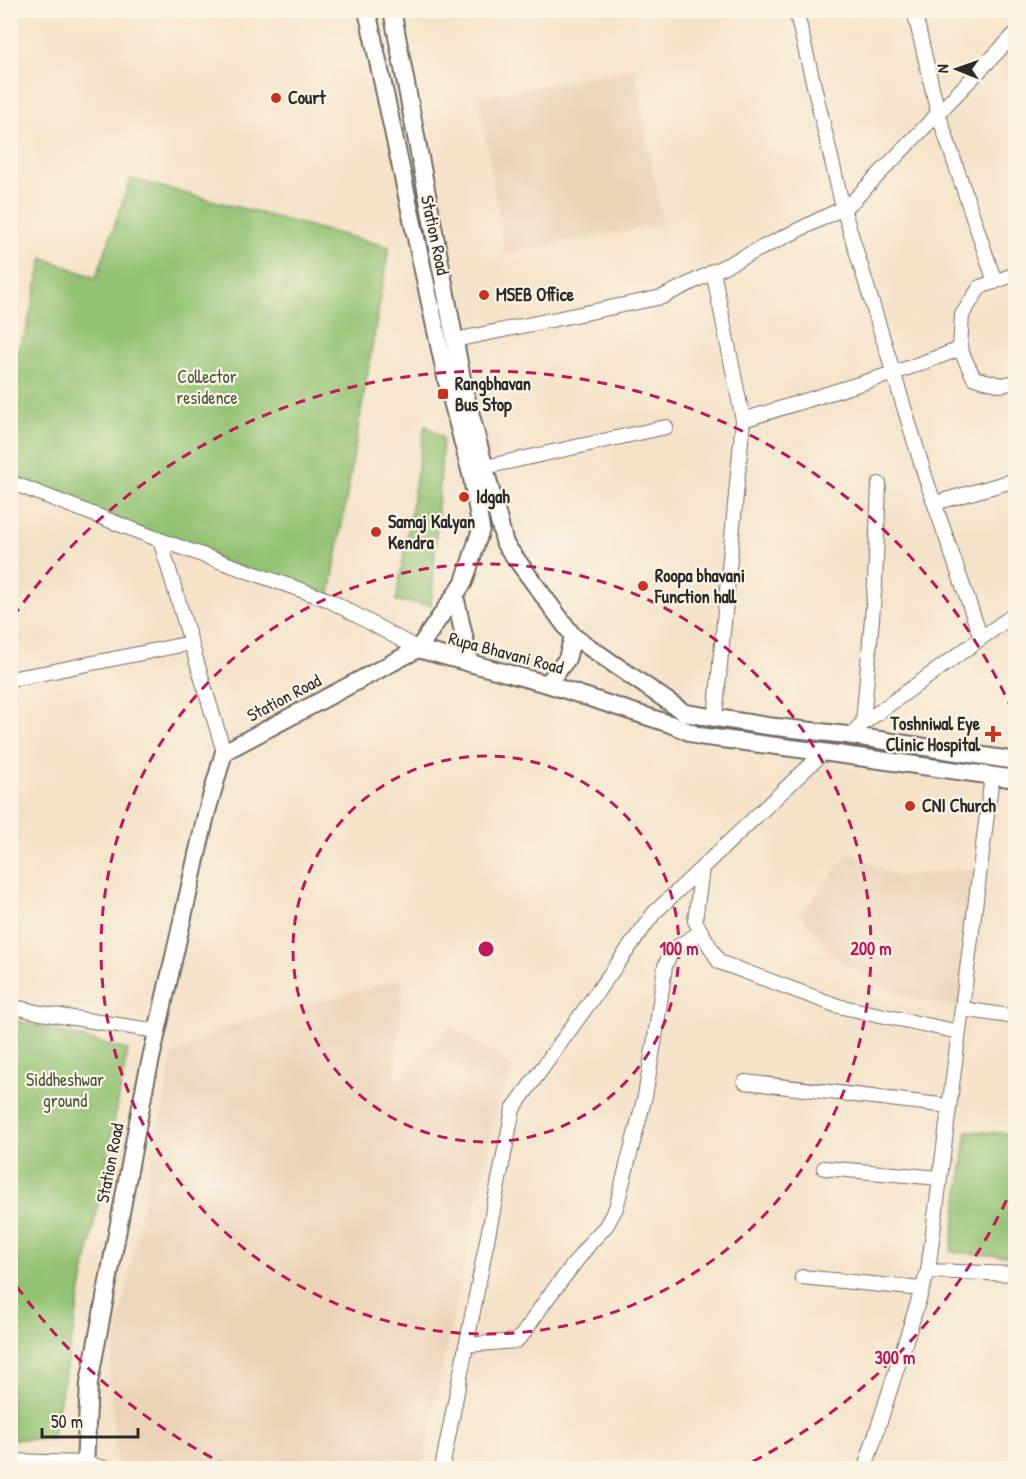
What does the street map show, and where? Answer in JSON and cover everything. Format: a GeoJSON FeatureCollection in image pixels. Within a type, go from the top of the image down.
{"type":"FeatureCollection","features":[{"type":"Feature","properties":{"kind":"main road","name":"Station Road"},"geometry":{"type":"LineString","coordinates":[[85,1466],[89,1383],[142,1097],[206,814],[224,752],[418,649],[464,582],[480,530],[472,478],[447,382],[367,10]]}},
{"type":"Feature","properties":{"kind":"main road"},"geometry":{"type":"LineString","coordinates":[[392,10],[464,389],[505,544],[573,636],[685,712],[767,726],[847,735],[1016,761]]}},
{"type":"Feature","properties":{"kind":"main road"},"geometry":{"type":"LineString","coordinates":[[455,596],[470,663]]}},
{"type":"Feature","properties":{"kind":"main road"},"geometry":{"type":"LineString","coordinates":[[547,684],[567,658],[573,636]]}},
{"type":"Feature","properties":{"kind":"main road","name":"Rupa Bhavani Road"},"geometry":{"type":"LineString","coordinates":[[418,649],[547,684],[670,723],[699,736],[1016,779]]}},
{"type":"Feature","properties":{"kind":"street"},"geometry":{"type":"LineString","coordinates":[[796,10],[843,208],[935,503],[981,638]]}},
{"type":"Feature","properties":{"kind":"street"},"geometry":{"type":"LineString","coordinates":[[914,10],[938,113],[995,282]]}},
{"type":"Feature","properties":{"kind":"street"},"geometry":{"type":"LineString","coordinates":[[455,340],[662,297],[843,208],[852,202],[1016,33]]}},
{"type":"Feature","properties":{"kind":"street"},"geometry":{"type":"LineString","coordinates":[[713,271],[743,420],[715,718]]}},
{"type":"Feature","properties":{"kind":"street"},"geometry":{"type":"LineString","coordinates":[[1016,276],[1012,275],[980,287],[962,315],[960,349],[974,378],[1001,385],[1016,382]]}},
{"type":"Feature","properties":{"kind":"street"},"geometry":{"type":"LineString","coordinates":[[743,420],[894,373],[960,349]]}},
{"type":"Feature","properties":{"kind":"street"},"geometry":{"type":"LineString","coordinates":[[485,466],[666,427]]}},
{"type":"Feature","properties":{"kind":"street"},"geometry":{"type":"LineString","coordinates":[[935,503],[1016,480]]}},
{"type":"Feature","properties":{"kind":"street","name":"Rupa Bhavani Road"},"geometry":{"type":"LineString","coordinates":[[10,482],[160,540],[329,600],[418,649]]}},
{"type":"Feature","properties":{"kind":"street"},"geometry":{"type":"LineString","coordinates":[[863,723],[875,583],[879,484]]}},
{"type":"Feature","properties":{"kind":"street"},"geometry":{"type":"LineString","coordinates":[[160,540],[224,752]]}},
{"type":"Feature","properties":{"kind":"street"},"geometry":{"type":"LineString","coordinates":[[847,735],[1016,613]]}},
{"type":"Feature","properties":{"kind":"street"},"geometry":{"type":"LineString","coordinates":[[10,679],[191,643]]}},
{"type":"Feature","properties":{"kind":"street"},"geometry":{"type":"LineString","coordinates":[[442,1468],[513,1109],[654,913],[824,752]]}},
{"type":"Feature","properties":{"kind":"street"},"geometry":{"type":"LineString","coordinates":[[865,1468],[928,1271],[992,776]]}},
{"type":"Feature","properties":{"kind":"street"},"geometry":{"type":"LineString","coordinates":[[702,868],[695,921],[719,962],[838,1006],[959,1032]]}},
{"type":"Feature","properties":{"kind":"street"},"geometry":{"type":"LineString","coordinates":[[466,1345],[516,1341],[606,1226],[616,1208],[645,1096],[665,966],[672,950],[701,932]]}},
{"type":"Feature","properties":{"kind":"street"},"geometry":{"type":"LineString","coordinates":[[10,1006],[157,1031]]}},
{"type":"Feature","properties":{"kind":"street"},"geometry":{"type":"LineString","coordinates":[[962,1009],[1016,1017]]}},
{"type":"Feature","properties":{"kind":"street"},"geometry":{"type":"LineString","coordinates":[[745,1082],[949,1106]]}},
{"type":"Feature","properties":{"kind":"street"},"geometry":{"type":"LineString","coordinates":[[824,1168],[940,1178]]}},
{"type":"Feature","properties":{"kind":"street"},"geometry":{"type":"LineString","coordinates":[[928,1271],[1016,1274]]}},
{"type":"Feature","properties":{"kind":"street"},"geometry":{"type":"LineString","coordinates":[[802,1277],[922,1289]]}},
{"type":"Feature","properties":{"kind":"street"},"geometry":{"type":"LineString","coordinates":[[10,1461],[104,1468]]}},
{"type":"Feature","properties":{"kind":"shaded area"},"geometry":{"type":"Polygon","coordinates":[[[634,68],[663,224],[505,253],[479,98],[634,68]]]}},
{"type":"Feature","properties":{"kind":"shaded area"},"geometry":{"type":"Polygon","coordinates":[[[850,851],[897,877],[958,869],[980,869],[962,1009],[918,999],[872,981],[833,955],[801,914],[850,851]]]}},
{"type":"Feature","properties":{"kind":"shaded area"},"geometry":{"type":"Polygon","coordinates":[[[404,978],[394,1082],[452,1025],[513,1068],[497,1105],[422,1468],[117,1468],[109,1374],[173,1055],[229,1026],[404,978]]]}},
{"type":"Feature","properties":{"kind":"green space","name":"Collector residence"},"geometry":{"type":"Polygon","coordinates":[[[131,179],[389,247],[329,600],[11,481],[11,360],[26,333],[43,258],[96,278],[131,179]]]}},
{"type":"Feature","properties":{"kind":"green space"},"geometry":{"type":"Polygon","coordinates":[[[425,425],[443,438],[431,605],[396,601],[425,425]]]}},
{"type":"Feature","properties":{"kind":"green space","name":"Siddheshwar ground"},"geometry":{"type":"Polygon","coordinates":[[[11,1019],[128,1050],[52,1439],[11,1439],[11,1019]]]}},
{"type":"Feature","properties":{"kind":"green space"},"geometry":{"type":"Polygon","coordinates":[[[967,1131],[1015,1134],[1015,1257],[951,1252],[967,1131]]]}},
{"type":"Feature","properties":{"kind":"place","name":"Court"},"geometry":{"type":"Point","coordinates":[276,98]}},
{"type":"Feature","properties":{"kind":"place","name":"MSEB Office"},"geometry":{"type":"Point","coordinates":[484,295]}},
{"type":"Feature","properties":{"kind":"place","name":"Rangbhavan Bus Stop"},"geometry":{"type":"Point","coordinates":[443,394]}},
{"type":"Feature","properties":{"kind":"place","name":"Idgah"},"geometry":{"type":"Point","coordinates":[464,497]}},
{"type":"Feature","properties":{"kind":"place","name":"Samaj Kalyan Kendra"},"geometry":{"type":"Point","coordinates":[376,532]}},
{"type":"Feature","properties":{"kind":"place","name":"Roopa bhavani Function hall"},"geometry":{"type":"Point","coordinates":[643,586]}},
{"type":"Feature","properties":{"kind":"place","name":"Toshniwal Eye Clinic Hospital"},"geometry":{"type":"Point","coordinates":[993,734]}},
{"type":"Feature","properties":{"kind":"place","name":"CNI Church"},"geometry":{"type":"Point","coordinates":[910,806]}}]}
